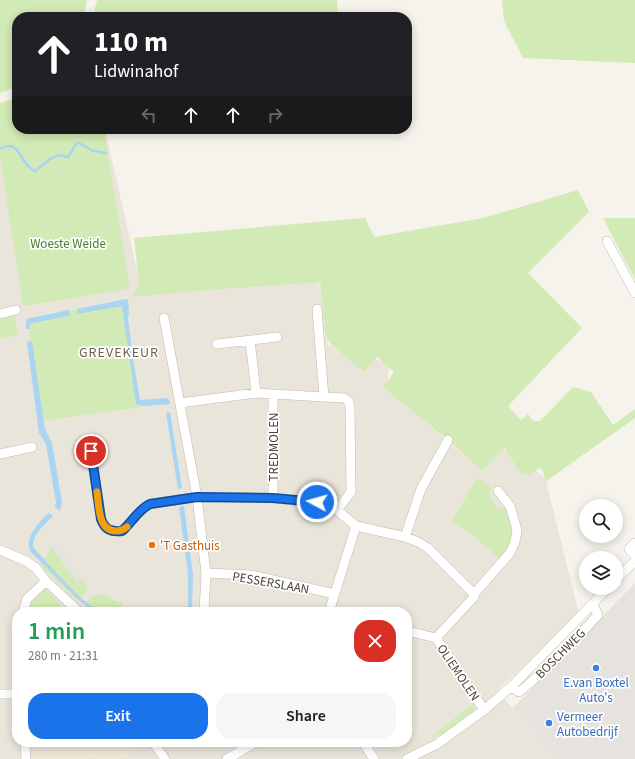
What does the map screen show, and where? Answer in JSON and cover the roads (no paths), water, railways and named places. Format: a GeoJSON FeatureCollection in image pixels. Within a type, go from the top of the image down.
{"type":"FeatureCollection","features":[{"type":"Feature","properties":{"kind":"street"},"geometry":{"type":"LineString","coordinates":[[607,241],[635,294]]}},
{"type":"Feature","properties":{"kind":"street"},"geometry":{"type":"LineString","coordinates":[[317,309],[324,397]]}},
{"type":"Feature","properties":{"kind":"street"},"geometry":{"type":"LineString","coordinates":[[0,314],[16,310]]}},
{"type":"Feature","properties":{"kind":"street"},"geometry":{"type":"LineString","coordinates":[[164,318],[197,497],[206,573],[204,607]]}},
{"type":"Feature","properties":{"kind":"street"},"geometry":{"type":"LineString","coordinates":[[217,344],[277,337]]}},
{"type":"Feature","properties":{"kind":"street"},"geometry":{"type":"LineString","coordinates":[[250,340],[256,393]]}},
{"type":"Feature","properties":{"kind":"street"},"geometry":{"type":"LineString","coordinates":[[180,403],[256,393],[344,398],[348,401],[350,406],[351,492],[337,510]]}},
{"type":"Feature","properties":{"kind":"street","name":"TREDMOLEN"},"geometry":{"type":"LineString","coordinates":[[273,395],[273,498]]}},
{"type":"Feature","properties":{"kind":"street"},"geometry":{"type":"LineString","coordinates":[[405,537],[420,490],[448,440]]}},
{"type":"Feature","properties":{"kind":"street"},"geometry":{"type":"LineString","coordinates":[[0,454],[32,447]]}},
{"type":"Feature","properties":{"kind":"street"},"geometry":{"type":"LineString","coordinates":[[91,451],[101,519],[104,526],[108,530],[122,531],[143,508],[150,504],[197,497],[273,498],[317,502],[337,510],[356,526],[405,537],[418,542],[428,548],[474,594]]}},
{"type":"Feature","properties":{"kind":"street","name":"OLIEMOLEN"},"geometry":{"type":"LineString","coordinates":[[484,710],[436,638],[474,597],[474,594],[510,553],[515,542],[517,530],[510,506],[498,491]]}},
{"type":"Feature","properties":{"kind":"street"},"geometry":{"type":"LineString","coordinates":[[331,607],[356,526]]}},
{"type":"Feature","properties":{"kind":"street"},"geometry":{"type":"LineString","coordinates":[[635,543],[630,549],[635,556]]}},
{"type":"Feature","properties":{"kind":"street"},"geometry":{"type":"LineString","coordinates":[[0,550],[26,561],[36,568],[46,581],[74,607]]}},
{"type":"Feature","properties":{"kind":"street"},"geometry":{"type":"LineString","coordinates":[[623,573],[635,561]]}},
{"type":"Feature","properties":{"kind":"street","name":"PESSERSLAAN"},"geometry":{"type":"LineString","coordinates":[[206,573],[251,576],[335,594]]}},
{"type":"Feature","properties":{"kind":"street"},"geometry":{"type":"LineString","coordinates":[[25,607],[27,599],[46,581]]}},
{"type":"Feature","properties":{"kind":"street","name":"BOSCHWEG"},"geometry":{"type":"LineString","coordinates":[[407,759],[437,744],[484,710],[511,688],[601,595]]}},
{"type":"Feature","properties":{"kind":"street","name":"BOSCHWEG"},"geometry":{"type":"LineString","coordinates":[[511,688],[519,692],[559,656],[598,615],[593,604]]}},
{"type":"Feature","properties":{"kind":"street"},"geometry":{"type":"LineString","coordinates":[[412,631],[436,638]]}},
{"type":"Feature","properties":{"kind":"street"},"geometry":{"type":"LineString","coordinates":[[0,694],[12,694]]}},
{"type":"Feature","properties":{"kind":"street"},"geometry":{"type":"LineString","coordinates":[[25,747],[26,759]]}},
{"type":"Feature","properties":{"kind":"street"},"geometry":{"type":"LineString","coordinates":[[157,747],[165,759]]}},
{"type":"Feature","properties":{"kind":"street"},"geometry":{"type":"LineString","coordinates":[[226,759],[247,747]]}},
{"type":"Feature","properties":{"kind":"street"},"geometry":{"type":"LineString","coordinates":[[366,747],[374,759]]}},
{"type":"Feature","properties":{"kind":"water"},"geometry":{"type":"Polygon","coordinates":[[[126,299],[128,300],[128,318],[133,360],[140,400],[167,398],[170,404],[143,406],[136,404],[122,306],[77,314],[77,309],[126,299]]]}},
{"type":"Feature","properties":{"kind":"water"},"geometry":{"type":"Polygon","coordinates":[[[69,310],[69,316],[32,323],[30,324],[30,329],[26,329],[27,319],[69,310]]]}},
{"type":"Feature","properties":{"kind":"water"},"geometry":{"type":"Polygon","coordinates":[[[28,341],[32,342],[45,429],[52,443],[62,502],[60,511],[55,507],[56,502],[46,444],[39,433],[27,343],[28,341]]]}},
{"type":"Feature","properties":{"kind":"water"},"geometry":{"type":"Polygon","coordinates":[[[170,412],[182,488],[178,489],[166,413],[170,412]]]}},
{"type":"Feature","properties":{"kind":"water"},"geometry":{"type":"Polygon","coordinates":[[[184,506],[193,575],[192,607],[188,607],[188,573],[179,507],[184,506]]]}},
{"type":"Feature","properties":{"kind":"water"},"geometry":{"type":"Polygon","coordinates":[[[49,513],[53,516],[34,538],[33,547],[56,573],[92,607],[88,607],[80,601],[31,552],[29,544],[31,535],[49,513]]]}},
{"type":"Feature","properties":{"kind":"waterway"},"geometry":{"type":"LineString","coordinates":[[0,149],[7,146],[16,149],[30,168],[35,171],[50,159],[58,155],[68,157],[76,144],[79,143],[93,151],[106,153]]}},
{"type":"Feature","properties":{"kind":"place","name":"'T Gasthuis"},"geometry":{"type":"Point","coordinates":[152,545]}},
{"type":"Feature","properties":{"kind":"place","name":"E.van Boxtel Auto's"},"geometry":{"type":"Point","coordinates":[596,668]}},
{"type":"Feature","properties":{"kind":"place","name":"Vermeer Autobedrijf"},"geometry":{"type":"Point","coordinates":[549,723]}},
{"type":"Feature","properties":{"kind":"district","name":"GREVEKEUR"},"geometry":{"type":"Point","coordinates":[119,352]}},
{"type":"Feature","properties":{"kind":"park label","name":"Woeste Weide"},"geometry":{"type":"Point","coordinates":[68,243]}}]}
